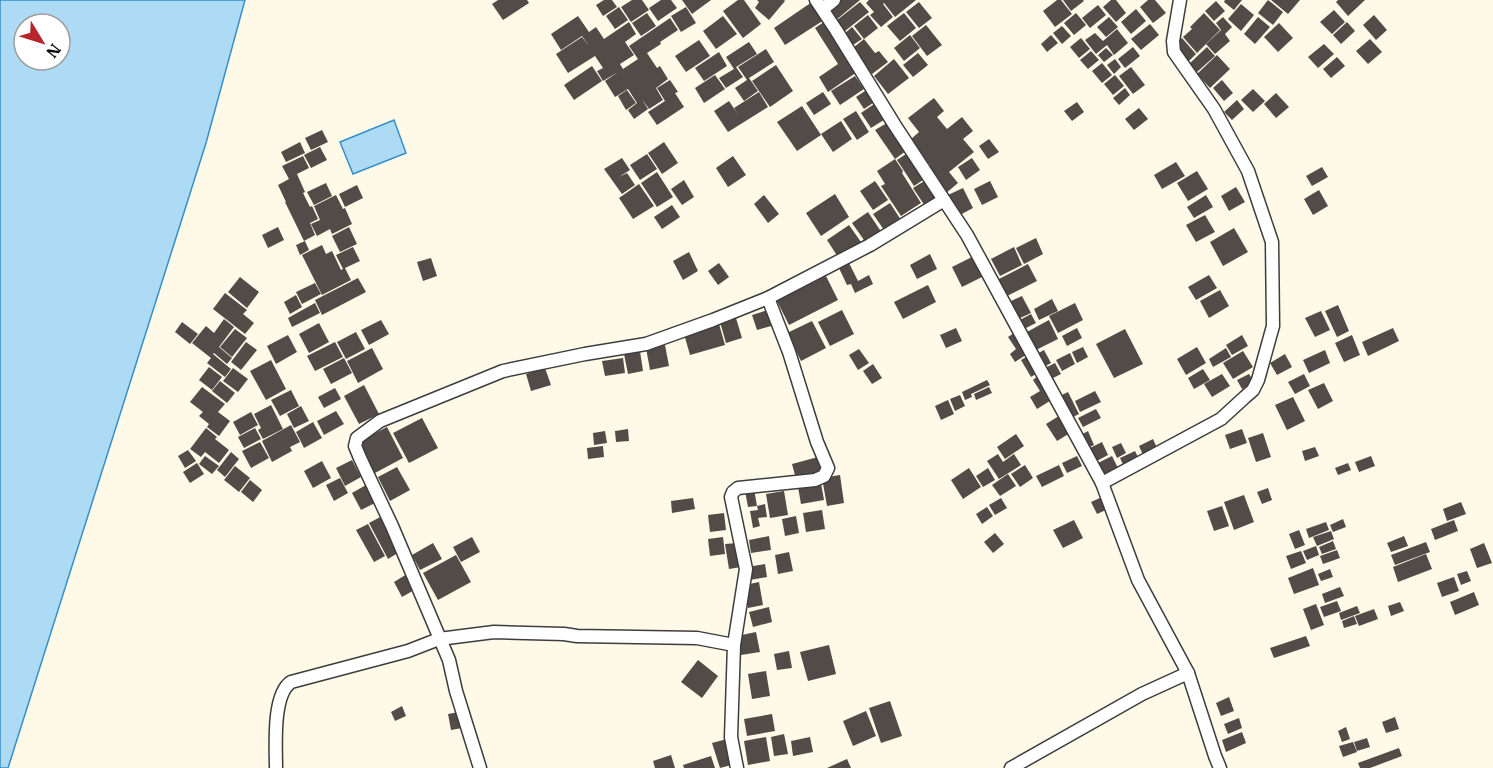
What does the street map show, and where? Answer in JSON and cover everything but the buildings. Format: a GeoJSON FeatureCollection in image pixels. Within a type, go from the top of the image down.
{"type":"FeatureCollection","features":[{"type":"Feature","properties":{"kind":"street"},"geometry":{"type":"LineString","coordinates":[[834,0],[820,4],[978,255],[1102,483],[1138,580],[1188,673],[1220,768]]}},
{"type":"Feature","properties":{"kind":"street"},"geometry":{"type":"LineString","coordinates":[[1102,483],[1221,419],[1245,397],[1256,385],[1273,326],[1272,242],[1248,171],[1215,109],[1174,52],[1173,41],[1180,0]]}},
{"type":"Feature","properties":{"kind":"street"},"geometry":{"type":"LineString","coordinates":[[480,768],[456,691],[449,660],[355,446],[357,438],[380,421],[503,371],[646,344],[768,298],[870,246],[944,200]]}},
{"type":"Feature","properties":{"kind":"street"},"geometry":{"type":"LineString","coordinates":[[737,768],[731,737],[734,645],[746,569],[731,497],[738,488],[815,480],[824,476],[828,468],[817,442],[789,352],[768,298]]}},
{"type":"Feature","properties":{"kind":"street"},"geometry":{"type":"LineString","coordinates":[[276,768],[277,720],[281,696],[286,685],[408,651],[439,639],[494,632],[697,638],[734,645]]}},
{"type":"Feature","properties":{"kind":"street"},"geometry":{"type":"LineString","coordinates":[[1011,768],[1142,694],[1188,673]]}},
{"type":"Feature","properties":{"kind":"water"},"geometry":{"type":"Polygon","coordinates":[[[0,0],[245,0],[206,143],[8,768],[0,768],[0,0]]]}},
{"type":"Feature","properties":{"kind":"water"},"geometry":{"type":"Polygon","coordinates":[[[394,120],[406,153],[353,174],[340,142],[394,120]]]}}]}
